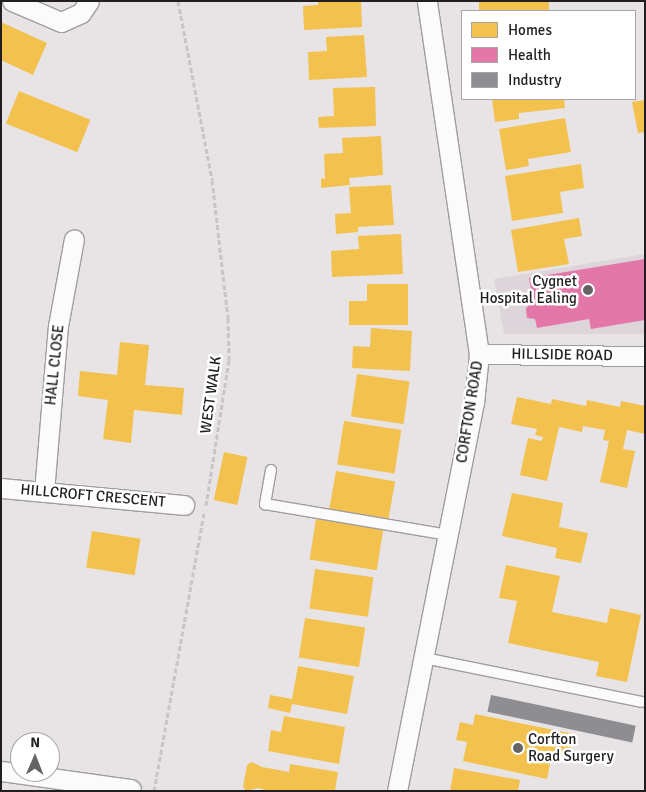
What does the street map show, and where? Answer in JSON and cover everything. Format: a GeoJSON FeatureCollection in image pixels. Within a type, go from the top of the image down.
{"type":"FeatureCollection","features":[{"type":"Feature","properties":{"kind":"street"},"geometry":{"type":"LineString","coordinates":[[12,1],[61,22],[81,13],[89,1]]}},
{"type":"Feature","properties":{"kind":"street","name":"CORFTON ROAD"},"geometry":{"type":"LineString","coordinates":[[396,791],[474,403],[479,354],[427,1]]}},
{"type":"Feature","properties":{"kind":"street","name":"HALL CLOSE"},"geometry":{"type":"LineString","coordinates":[[44,492],[58,326],[74,239]]}},
{"type":"Feature","properties":{"kind":"street","name":"HILLSIDE ROAD"},"geometry":{"type":"LineString","coordinates":[[479,354],[645,356]]}},
{"type":"Feature","properties":{"kind":"street","name":"HILLCROFT CRESCENT"},"geometry":{"type":"LineString","coordinates":[[1,488],[184,505]]}},
{"type":"Feature","properties":{"kind":"street"},"geometry":{"type":"LineString","coordinates":[[1,772],[131,789]]}},
{"type":"Feature","properties":{"kind":"lane"},"geometry":{"type":"LineString","coordinates":[[270,470],[265,504],[448,535]]}},
{"type":"Feature","properties":{"kind":"lane"},"geometry":{"type":"LineString","coordinates":[[424,658],[642,702]]}},
{"type":"Feature","properties":{"kind":"path","name":"WEST WALK"},"geometry":{"type":"LineString","coordinates":[[154,791],[229,360],[225,283],[212,180],[178,1]]}},
{"type":"Feature","properties":{"kind":"shaded area","name":"Cygnet Hospital Ealing"},"geometry":{"type":"Polygon","coordinates":[[[645,254],[645,334],[504,334],[494,279],[645,254]]]}},
{"type":"Feature","properties":{"kind":"building: Homes"},"geometry":{"type":"Polygon","coordinates":[[[318,1],[361,1],[362,27],[304,30],[303,6],[318,5],[318,1]]]}},
{"type":"Feature","properties":{"kind":"building: Homes"},"geometry":{"type":"Polygon","coordinates":[[[479,1],[549,1],[549,10],[479,10],[479,1]]]}},
{"type":"Feature","properties":{"kind":"building: Homes"},"geometry":{"type":"Polygon","coordinates":[[[1,22],[47,43],[33,75],[1,60],[1,22]]]}},
{"type":"Feature","properties":{"kind":"building: Homes"},"geometry":{"type":"Polygon","coordinates":[[[364,35],[367,77],[309,80],[308,52],[327,51],[326,37],[364,35]]]}},
{"type":"Feature","properties":{"kind":"building: Homes"},"geometry":{"type":"Polygon","coordinates":[[[375,87],[376,126],[319,128],[318,117],[334,116],[333,88],[375,87]]]}},
{"type":"Feature","properties":{"kind":"building: Homes"},"geometry":{"type":"Polygon","coordinates":[[[19,91],[90,120],[77,152],[6,123],[19,91]]]}},
{"type":"Feature","properties":{"kind":"building: Homes"},"geometry":{"type":"Polygon","coordinates":[[[492,100],[564,100],[565,108],[519,113],[519,119],[495,122],[492,100]]]}},
{"type":"Feature","properties":{"kind":"building: Homes"},"geometry":{"type":"Polygon","coordinates":[[[645,100],[645,132],[638,133],[632,102],[645,100]]]}},
{"type":"Feature","properties":{"kind":"building: Homes"},"geometry":{"type":"Polygon","coordinates":[[[565,118],[571,152],[528,159],[529,166],[506,170],[499,129],[565,118]]]}},
{"type":"Feature","properties":{"kind":"building: Homes"},"geometry":{"type":"Polygon","coordinates":[[[381,136],[383,175],[349,178],[350,185],[321,188],[321,178],[325,179],[324,154],[343,153],[342,138],[381,136]]]}},
{"type":"Feature","properties":{"kind":"building: Homes"},"geometry":{"type":"Polygon","coordinates":[[[581,164],[584,188],[560,192],[563,213],[512,221],[505,176],[581,164]]]}},
{"type":"Feature","properties":{"kind":"building: Homes"},"geometry":{"type":"Polygon","coordinates":[[[391,185],[394,225],[358,227],[358,232],[336,234],[335,214],[351,213],[349,187],[391,185]]]}},
{"type":"Feature","properties":{"kind":"building: Homes"},"geometry":{"type":"Polygon","coordinates":[[[579,218],[582,236],[564,239],[569,264],[518,272],[511,230],[579,218]]]}},
{"type":"Feature","properties":{"kind":"building: Homes"},"geometry":{"type":"Polygon","coordinates":[[[401,234],[403,274],[332,277],[331,251],[359,249],[358,236],[401,234]]]}},
{"type":"Feature","properties":{"kind":"building: Homes"},"geometry":{"type":"Polygon","coordinates":[[[367,284],[408,284],[408,325],[349,325],[349,301],[367,301],[367,284]]]}},
{"type":"Feature","properties":{"kind":"building: Homes"},"geometry":{"type":"Polygon","coordinates":[[[371,328],[412,331],[410,371],[352,368],[353,346],[370,347],[371,328]]]}},
{"type":"Feature","properties":{"kind":"building: Homes"},"geometry":{"type":"Polygon","coordinates":[[[120,342],[149,345],[145,385],[184,388],[182,415],[134,410],[131,443],[103,439],[108,400],[78,396],[80,371],[117,375],[120,342]]]}},
{"type":"Feature","properties":{"kind":"building: Homes"},"geometry":{"type":"Polygon","coordinates":[[[357,374],[409,381],[403,424],[351,417],[357,374]]]}},
{"type":"Feature","properties":{"kind":"building: Homes"},"geometry":{"type":"Polygon","coordinates":[[[517,397],[551,404],[552,399],[586,406],[587,400],[620,407],[621,401],[645,406],[645,434],[627,430],[623,449],[635,451],[627,488],[600,482],[609,441],[603,440],[605,430],[583,426],[582,432],[559,427],[547,481],[520,475],[528,438],[542,441],[543,437],[535,435],[537,429],[511,424],[517,397]]]}},
{"type":"Feature","properties":{"kind":"building: Homes"},"geometry":{"type":"Polygon","coordinates":[[[344,421],[401,430],[394,474],[337,464],[344,421]]]}},
{"type":"Feature","properties":{"kind":"building: Homes"},"geometry":{"type":"Polygon","coordinates":[[[224,452],[247,457],[237,505],[214,500],[224,452]]]}},
{"type":"Feature","properties":{"kind":"building: Homes"},"geometry":{"type":"Polygon","coordinates":[[[336,471],[395,481],[388,522],[329,511],[336,471]]]}},
{"type":"Feature","properties":{"kind":"building: Homes"},"geometry":{"type":"Polygon","coordinates":[[[512,493],[563,503],[559,527],[588,533],[581,563],[555,558],[557,548],[502,536],[512,493]]]}},
{"type":"Feature","properties":{"kind":"building: Homes"},"geometry":{"type":"Polygon","coordinates":[[[316,519],[383,530],[377,570],[310,559],[316,519]]]}},
{"type":"Feature","properties":{"kind":"building: Homes"},"geometry":{"type":"Polygon","coordinates":[[[92,531],[140,539],[135,575],[86,568],[92,531]]]}},
{"type":"Feature","properties":{"kind":"building: Homes"},"geometry":{"type":"Polygon","coordinates":[[[506,565],[560,576],[552,612],[607,623],[610,608],[641,615],[627,682],[596,676],[599,662],[508,643],[517,601],[499,598],[506,565]]]}},
{"type":"Feature","properties":{"kind":"building: Homes"},"geometry":{"type":"Polygon","coordinates":[[[315,569],[373,577],[368,617],[309,609],[315,569]]]}},
{"type":"Feature","properties":{"kind":"building: Homes"},"geometry":{"type":"Polygon","coordinates":[[[305,618],[365,628],[359,667],[299,658],[305,618]]]}},
{"type":"Feature","properties":{"kind":"building: Homes"},"geometry":{"type":"Polygon","coordinates":[[[298,666],[354,676],[347,714],[292,704],[290,713],[268,708],[270,695],[292,699],[298,666]]]}},
{"type":"Feature","properties":{"kind":"building: Homes","name":"Corfton Road Surgery"},"geometry":{"type":"Polygon","coordinates":[[[475,714],[574,734],[569,756],[552,753],[547,779],[463,761],[467,742],[456,740],[460,722],[473,725],[475,714]]]}},
{"type":"Feature","properties":{"kind":"building: Homes"},"geometry":{"type":"Polygon","coordinates":[[[284,716],[345,727],[339,764],[268,751],[271,730],[281,732],[284,716]]]}},
{"type":"Feature","properties":{"kind":"building: Homes"},"geometry":{"type":"Polygon","coordinates":[[[252,762],[262,767],[289,772],[290,764],[338,772],[335,791],[269,791],[258,788],[246,791],[243,787],[247,765],[252,762]]]}},
{"type":"Feature","properties":{"kind":"building: Homes"},"geometry":{"type":"Polygon","coordinates":[[[454,768],[520,780],[518,791],[450,791],[454,768]]]}},
{"type":"Feature","properties":{"kind":"building: Health","name":"Cygnet Hospital Ealing"},"geometry":{"type":"Polygon","coordinates":[[[645,259],[645,320],[591,329],[589,319],[537,328],[535,319],[527,318],[526,308],[533,302],[529,278],[645,259]]]}},
{"type":"Feature","properties":{"kind":"building: Industry"},"geometry":{"type":"Polygon","coordinates":[[[491,695],[636,726],[632,742],[487,712],[491,695]]]}},
{"type":"Feature","properties":{"kind":"place","name":"Cygnet Hospital Ealing"},"geometry":{"type":"Point","coordinates":[588,290]}},
{"type":"Feature","properties":{"kind":"place","name":"Corfton Road Surgery"},"geometry":{"type":"Point","coordinates":[518,748]}}]}
